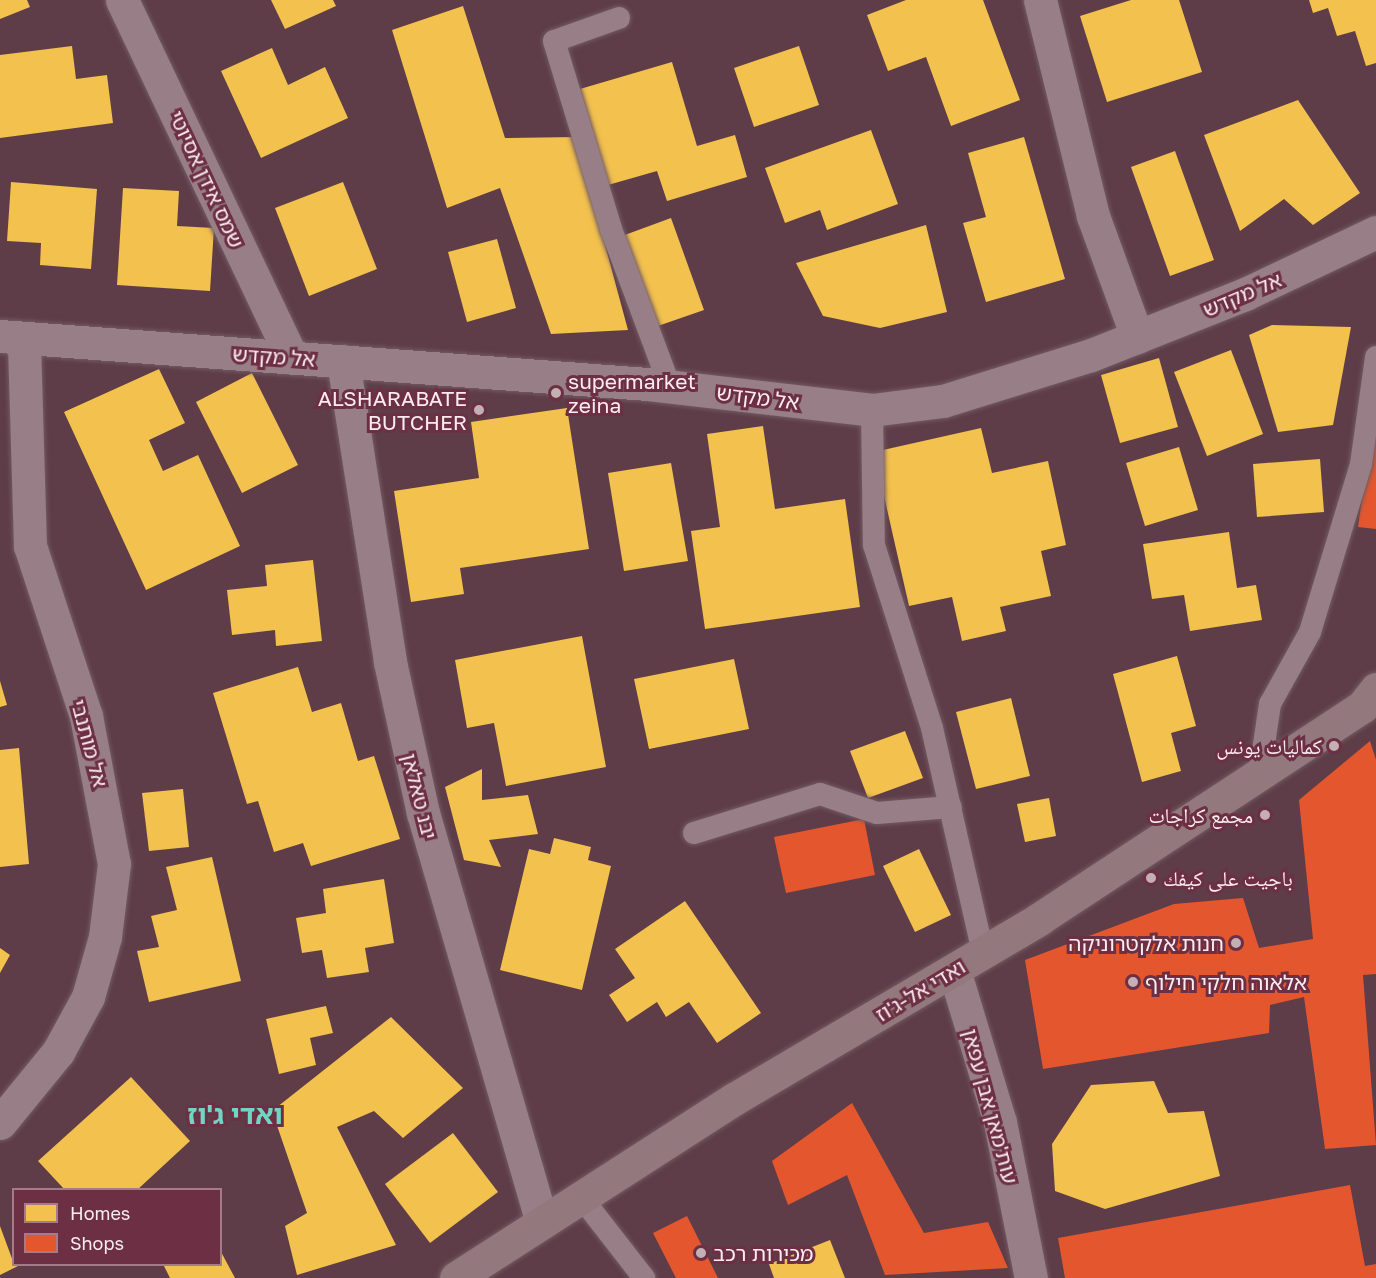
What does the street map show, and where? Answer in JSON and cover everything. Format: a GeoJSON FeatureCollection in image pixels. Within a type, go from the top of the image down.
{"type":"FeatureCollection","features":[{"type":"Feature","properties":{"kind":"main road","name":"ואדי אל-ג'וז"},"geometry":{"type":"LineString","coordinates":[[456,1278],[581,1197],[983,952],[1362,706],[1376,689]]}},
{"type":"Feature","properties":{"kind":"street","name":"שמס אידן אסיוטי"},"geometry":{"type":"LineString","coordinates":[[122,0],[292,358]]}},
{"type":"Feature","properties":{"kind":"street"},"geometry":{"type":"LineString","coordinates":[[1040,0],[1093,216],[1137,337]]}},
{"type":"Feature","properties":{"kind":"street","name":"אל מקדש"},"geometry":{"type":"LineString","coordinates":[[12,337],[670,387],[872,410],[943,401],[1137,337],[1376,232]]}},
{"type":"Feature","properties":{"kind":"street","name":"אל מותנבי"},"geometry":{"type":"LineString","coordinates":[[0,1123],[58,1052],[88,997],[105,937],[114,864],[86,716],[30,546],[12,337]]}},
{"type":"Feature","properties":{"kind":"street","name":"יבנ טאלאן"},"geometry":{"type":"LineString","coordinates":[[343,361],[390,662],[423,813],[542,1222]]}},
{"type":"Feature","properties":{"kind":"street","name":"עות'מאן אבן עפאן"},"geometry":{"type":"LineString","coordinates":[[954,970],[1000,1122],[1031,1278]]}},
{"type":"Feature","properties":{"kind":"lane"},"geometry":{"type":"LineString","coordinates":[[619,18],[554,41],[611,229],[670,387]]}},
{"type":"Feature","properties":{"kind":"lane"},"geometry":{"type":"LineString","coordinates":[[1260,771],[1270,704],[1310,632],[1361,464],[1376,357]]}},
{"type":"Feature","properties":{"kind":"lane"},"geometry":{"type":"LineString","coordinates":[[872,410],[874,545],[932,728],[983,952]]}},
{"type":"Feature","properties":{"kind":"lane"},"geometry":{"type":"LineString","coordinates":[[694,833],[820,794],[877,813],[951,807]]}},
{"type":"Feature","properties":{"kind":"lane"},"geometry":{"type":"LineString","coordinates":[[581,1197],[644,1278]]}},
{"type":"Feature","properties":{"kind":"building: Homes"},"geometry":{"type":"Polygon","coordinates":[[[0,0],[27,0],[30,7],[0,19],[0,0]]]}},
{"type":"Feature","properties":{"kind":"building: Homes"},"geometry":{"type":"Polygon","coordinates":[[[271,0],[333,0],[336,6],[285,29],[271,0]]]}},
{"type":"Feature","properties":{"kind":"building: Homes"},"geometry":{"type":"Polygon","coordinates":[[[906,0],[983,0],[1020,100],[951,126],[926,57],[888,71],[867,15],[906,0]]]}},
{"type":"Feature","properties":{"kind":"building: Homes"},"geometry":{"type":"Polygon","coordinates":[[[1131,0],[1179,0],[1202,72],[1107,102],[1080,16],[1131,0]]]}},
{"type":"Feature","properties":{"kind":"building: Homes"},"geometry":{"type":"Polygon","coordinates":[[[1309,0],[1376,0],[1376,63],[1366,66],[1355,31],[1337,36],[1328,8],[1313,13],[1309,0]]]}},
{"type":"Feature","properties":{"kind":"building: Homes"},"geometry":{"type":"Polygon","coordinates":[[[463,6],[505,138],[576,137],[628,330],[551,334],[500,188],[447,208],[392,30],[463,6]]]}},
{"type":"Feature","properties":{"kind":"building: Homes"},"geometry":{"type":"Polygon","coordinates":[[[72,46],[76,79],[107,75],[113,123],[0,138],[0,55],[72,46]]]}},
{"type":"Feature","properties":{"kind":"building: Homes"},"geometry":{"type":"Polygon","coordinates":[[[799,46],[819,105],[754,127],[734,68],[799,46]]]}},
{"type":"Feature","properties":{"kind":"building: Homes"},"geometry":{"type":"Polygon","coordinates":[[[272,48],[288,85],[325,67],[348,118],[261,158],[221,71],[272,48]]]}},
{"type":"Feature","properties":{"kind":"building: Homes"},"geometry":{"type":"Polygon","coordinates":[[[672,62],[697,146],[735,135],[747,177],[667,201],[657,171],[608,185],[580,89],[672,62]]]}},
{"type":"Feature","properties":{"kind":"building: Homes"},"geometry":{"type":"Polygon","coordinates":[[[1298,100],[1360,193],[1313,225],[1284,199],[1240,231],[1204,135],[1298,100]]]}},
{"type":"Feature","properties":{"kind":"building: Homes"},"geometry":{"type":"Polygon","coordinates":[[[871,130],[898,204],[827,230],[820,210],[785,223],[765,168],[871,130]]]}},
{"type":"Feature","properties":{"kind":"building: Homes"},"geometry":{"type":"Polygon","coordinates":[[[1024,137],[1065,279],[986,302],[963,223],[986,217],[968,153],[1024,137]]]}},
{"type":"Feature","properties":{"kind":"building: Homes"},"geometry":{"type":"Polygon","coordinates":[[[1175,151],[1214,260],[1170,276],[1131,167],[1175,151]]]}},
{"type":"Feature","properties":{"kind":"building: Homes"},"geometry":{"type":"Polygon","coordinates":[[[11,182],[97,189],[91,269],[40,265],[41,243],[7,241],[11,182]]]}},
{"type":"Feature","properties":{"kind":"building: Homes"},"geometry":{"type":"Polygon","coordinates":[[[343,182],[377,269],[309,296],[275,208],[343,182]]]}},
{"type":"Feature","properties":{"kind":"building: Homes"},"geometry":{"type":"Polygon","coordinates":[[[123,188],[179,191],[177,226],[214,228],[210,291],[117,285],[123,188]]]}},
{"type":"Feature","properties":{"kind":"building: Homes"},"geometry":{"type":"Polygon","coordinates":[[[671,218],[704,310],[655,327],[622,236],[671,218]]]}},
{"type":"Feature","properties":{"kind":"building: Homes"},"geometry":{"type":"Polygon","coordinates":[[[926,225],[947,312],[880,328],[823,316],[796,263],[926,225]]]}},
{"type":"Feature","properties":{"kind":"building: Homes"},"geometry":{"type":"Polygon","coordinates":[[[497,239],[516,308],[467,322],[448,252],[497,239]]]}},
{"type":"Feature","properties":{"kind":"building: Homes"},"geometry":{"type":"Polygon","coordinates":[[[1272,325],[1351,327],[1333,425],[1278,432],[1249,335],[1272,325]]]}},
{"type":"Feature","properties":{"kind":"building: Homes"},"geometry":{"type":"Polygon","coordinates":[[[1231,350],[1263,434],[1207,456],[1174,372],[1231,350]]]}},
{"type":"Feature","properties":{"kind":"building: Homes"},"geometry":{"type":"Polygon","coordinates":[[[1159,358],[1178,427],[1120,443],[1101,375],[1159,358]]]}},
{"type":"Feature","properties":{"kind":"building: Homes"},"geometry":{"type":"Polygon","coordinates":[[[159,369],[185,423],[149,440],[163,471],[198,455],[240,546],[146,590],[64,412],[159,369]]]}},
{"type":"Feature","properties":{"kind":"building: Homes"},"geometry":{"type":"Polygon","coordinates":[[[252,373],[298,465],[242,493],[196,402],[252,373]]]}},
{"type":"Feature","properties":{"kind":"building: Homes"},"geometry":{"type":"Polygon","coordinates":[[[567,408],[589,549],[460,568],[464,594],[411,602],[394,491],[479,478],[471,422],[567,408]]]}},
{"type":"Feature","properties":{"kind":"building: Homes"},"geometry":{"type":"Polygon","coordinates":[[[763,426],[775,509],[845,499],[860,607],[705,629],[691,531],[720,527],[707,434],[763,426]]]}},
{"type":"Feature","properties":{"kind":"building: Homes"},"geometry":{"type":"Polygon","coordinates":[[[981,428],[992,473],[1048,461],[1066,545],[1041,551],[1051,596],[1000,607],[1006,631],[962,641],[952,597],[909,606],[874,452],[981,428]]]}},
{"type":"Feature","properties":{"kind":"building: Homes"},"geometry":{"type":"Polygon","coordinates":[[[1179,447],[1198,510],[1145,526],[1126,463],[1179,447]]]}},
{"type":"Feature","properties":{"kind":"building: Homes"},"geometry":{"type":"Polygon","coordinates":[[[1320,459],[1324,512],[1257,517],[1253,464],[1320,459]]]}},
{"type":"Feature","properties":{"kind":"building: Homes"},"geometry":{"type":"Polygon","coordinates":[[[671,463],[688,561],[624,571],[608,473],[671,463]]]}},
{"type":"Feature","properties":{"kind":"building: Homes"},"geometry":{"type":"Polygon","coordinates":[[[1229,532],[1237,588],[1256,585],[1262,620],[1190,631],[1184,595],[1152,599],[1143,544],[1229,532]]]}},
{"type":"Feature","properties":{"kind":"building: Homes"},"geometry":{"type":"Polygon","coordinates":[[[313,560],[322,641],[276,646],[275,630],[232,635],[227,590],[267,586],[265,565],[313,560]]]}},
{"type":"Feature","properties":{"kind":"building: Homes"},"geometry":{"type":"Polygon","coordinates":[[[582,636],[606,767],[506,786],[494,723],[467,728],[455,660],[582,636]]]}},
{"type":"Feature","properties":{"kind":"building: Homes"},"geometry":{"type":"Polygon","coordinates":[[[1177,656],[1196,726],[1171,733],[1181,771],[1142,782],[1113,674],[1177,656]]]}},
{"type":"Feature","properties":{"kind":"building: Homes"},"geometry":{"type":"Polygon","coordinates":[[[734,659],[749,729],[649,749],[634,679],[734,659]]]}},
{"type":"Feature","properties":{"kind":"building: Homes"},"geometry":{"type":"Polygon","coordinates":[[[298,667],[312,712],[341,703],[358,761],[374,756],[400,839],[311,866],[303,843],[274,852],[258,801],[247,804],[213,693],[298,667]]]}},
{"type":"Feature","properties":{"kind":"building: Homes"},"geometry":{"type":"Polygon","coordinates":[[[0,681],[7,705],[0,707],[0,681]]]}},
{"type":"Feature","properties":{"kind":"building: Homes"},"geometry":{"type":"Polygon","coordinates":[[[1011,698],[1030,776],[976,789],[956,712],[1011,698]]]}},
{"type":"Feature","properties":{"kind":"building: Homes"},"geometry":{"type":"Polygon","coordinates":[[[905,731],[923,778],[868,798],[850,751],[905,731]]]}},
{"type":"Feature","properties":{"kind":"building: Homes"},"geometry":{"type":"Polygon","coordinates":[[[19,748],[29,864],[0,867],[0,750],[19,748]]]}},
{"type":"Feature","properties":{"kind":"building: Homes"},"geometry":{"type":"Polygon","coordinates":[[[482,769],[482,800],[528,795],[538,834],[489,840],[501,867],[464,860],[445,787],[482,769]]]}},
{"type":"Feature","properties":{"kind":"building: Homes"},"geometry":{"type":"Polygon","coordinates":[[[183,789],[189,847],[149,851],[142,793],[183,789]]]}},
{"type":"Feature","properties":{"kind":"building: Homes"},"geometry":{"type":"Polygon","coordinates":[[[1049,798],[1056,836],[1025,842],[1017,804],[1049,798]]]}},
{"type":"Feature","properties":{"kind":"building: Homes"},"geometry":{"type":"Polygon","coordinates":[[[554,838],[591,847],[588,860],[611,866],[582,990],[500,970],[529,849],[550,854],[554,838]]]}},
{"type":"Feature","properties":{"kind":"building: Homes"},"geometry":{"type":"Polygon","coordinates":[[[919,849],[951,915],[915,932],[883,866],[919,849]]]}},
{"type":"Feature","properties":{"kind":"building: Homes"},"geometry":{"type":"Polygon","coordinates":[[[212,857],[241,981],[149,1002],[137,951],[159,947],[151,916],[177,910],[166,867],[212,857]]]}},
{"type":"Feature","properties":{"kind":"building: Homes"},"geometry":{"type":"Polygon","coordinates":[[[384,879],[394,943],[365,948],[369,972],[327,978],[322,950],[302,953],[296,918],[326,913],[323,889],[384,879]]]}},
{"type":"Feature","properties":{"kind":"building: Homes"},"geometry":{"type":"Polygon","coordinates":[[[685,901],[761,1013],[717,1043],[689,1002],[666,1017],[657,1002],[627,1022],[609,995],[635,978],[615,949],[685,901]]]}},
{"type":"Feature","properties":{"kind":"building: Homes"},"geometry":{"type":"Polygon","coordinates":[[[0,948],[10,955],[0,973],[0,948]]]}},
{"type":"Feature","properties":{"kind":"building: Homes"},"geometry":{"type":"Polygon","coordinates":[[[326,1006],[333,1033],[310,1038],[316,1065],[279,1074],[266,1019],[326,1006]]]}},
{"type":"Feature","properties":{"kind":"building: Homes"},"geometry":{"type":"Polygon","coordinates":[[[391,1017],[463,1088],[403,1138],[374,1111],[337,1127],[396,1245],[297,1275],[285,1226],[307,1213],[272,1111],[391,1017]]]}},
{"type":"Feature","properties":{"kind":"building: Homes"},"geometry":{"type":"Polygon","coordinates":[[[131,1077],[190,1141],[139,1188],[63,1188],[38,1161],[131,1077]]]}},
{"type":"Feature","properties":{"kind":"building: Homes"},"geometry":{"type":"Polygon","coordinates":[[[1154,1081],[1168,1113],[1204,1111],[1220,1176],[1105,1209],[1055,1191],[1052,1144],[1091,1085],[1154,1081]]]}},
{"type":"Feature","properties":{"kind":"building: Homes"},"geometry":{"type":"Polygon","coordinates":[[[453,1133],[498,1192],[430,1243],[385,1184],[453,1133]]]}},
{"type":"Feature","properties":{"kind":"building: Homes"},"geometry":{"type":"Polygon","coordinates":[[[0,1226],[12,1259],[12,1266],[18,1266],[0,1275],[0,1226]]]}},
{"type":"Feature","properties":{"kind":"building: Homes"},"geometry":{"type":"Polygon","coordinates":[[[830,1240],[845,1278],[774,1278],[769,1264],[830,1240]]]}},
{"type":"Feature","properties":{"kind":"building: Homes"},"geometry":{"type":"Polygon","coordinates":[[[222,1254],[235,1278],[170,1278],[164,1266],[222,1266],[222,1254]]]}},
{"type":"Feature","properties":{"kind":"building: Shops"},"geometry":{"type":"Polygon","coordinates":[[[1376,406],[1376,529],[1358,527],[1376,406]]]}},
{"type":"Feature","properties":{"kind":"building: Shops"},"geometry":{"type":"Polygon","coordinates":[[[1370,741],[1376,760],[1376,974],[1363,975],[1376,1145],[1325,1149],[1304,997],[1270,1005],[1269,1033],[1043,1069],[1025,960],[1174,904],[1243,898],[1259,948],[1313,939],[1299,800],[1370,741]]]}},
{"type":"Feature","properties":{"kind":"building: Shops"},"geometry":{"type":"Polygon","coordinates":[[[864,819],[875,875],[786,893],[774,837],[864,819]]]}},
{"type":"Feature","properties":{"kind":"building: Shops"},"geometry":{"type":"Polygon","coordinates":[[[852,1103],[924,1233],[988,1222],[1008,1268],[885,1275],[847,1175],[788,1205],[772,1161],[852,1103]]]}},
{"type":"Feature","properties":{"kind":"building: Shops"},"geometry":{"type":"Polygon","coordinates":[[[1350,1185],[1365,1266],[1376,1264],[1376,1278],[1065,1278],[1058,1238],[1350,1185]]]}},
{"type":"Feature","properties":{"kind":"building: Shops"},"geometry":{"type":"Polygon","coordinates":[[[687,1216],[718,1278],[676,1278],[653,1233],[687,1216]]]}},
{"type":"Feature","properties":{"kind":"place","name":"supermarket zeina"},"geometry":{"type":"Point","coordinates":[556,393]}},
{"type":"Feature","properties":{"kind":"place","name":"ALSHARABATE BUTCHER"},"geometry":{"type":"Point","coordinates":[479,410]}},
{"type":"Feature","properties":{"kind":"place","name":"كماليات يونس"},"geometry":{"type":"Point","coordinates":[1334,746]}},
{"type":"Feature","properties":{"kind":"place","name":"مجمع كراجات"},"geometry":{"type":"Point","coordinates":[1265,815]}},
{"type":"Feature","properties":{"kind":"place","name":"باجيت على كيفك"},"geometry":{"type":"Point","coordinates":[1151,878]}},
{"type":"Feature","properties":{"kind":"place","name":"חנות אלקטרוניקה"},"geometry":{"type":"Point","coordinates":[1236,943]}},
{"type":"Feature","properties":{"kind":"place","name":"אלאוה חלקי חילוף"},"geometry":{"type":"Point","coordinates":[1133,982]}},
{"type":"Feature","properties":{"kind":"place","name":"מכירות רכב"},"geometry":{"type":"Point","coordinates":[701,1253]}},
{"type":"Feature","properties":{"kind":"district","name":"ואדי ג'וז"},"geometry":{"type":"Point","coordinates":[235,1115]}}]}
